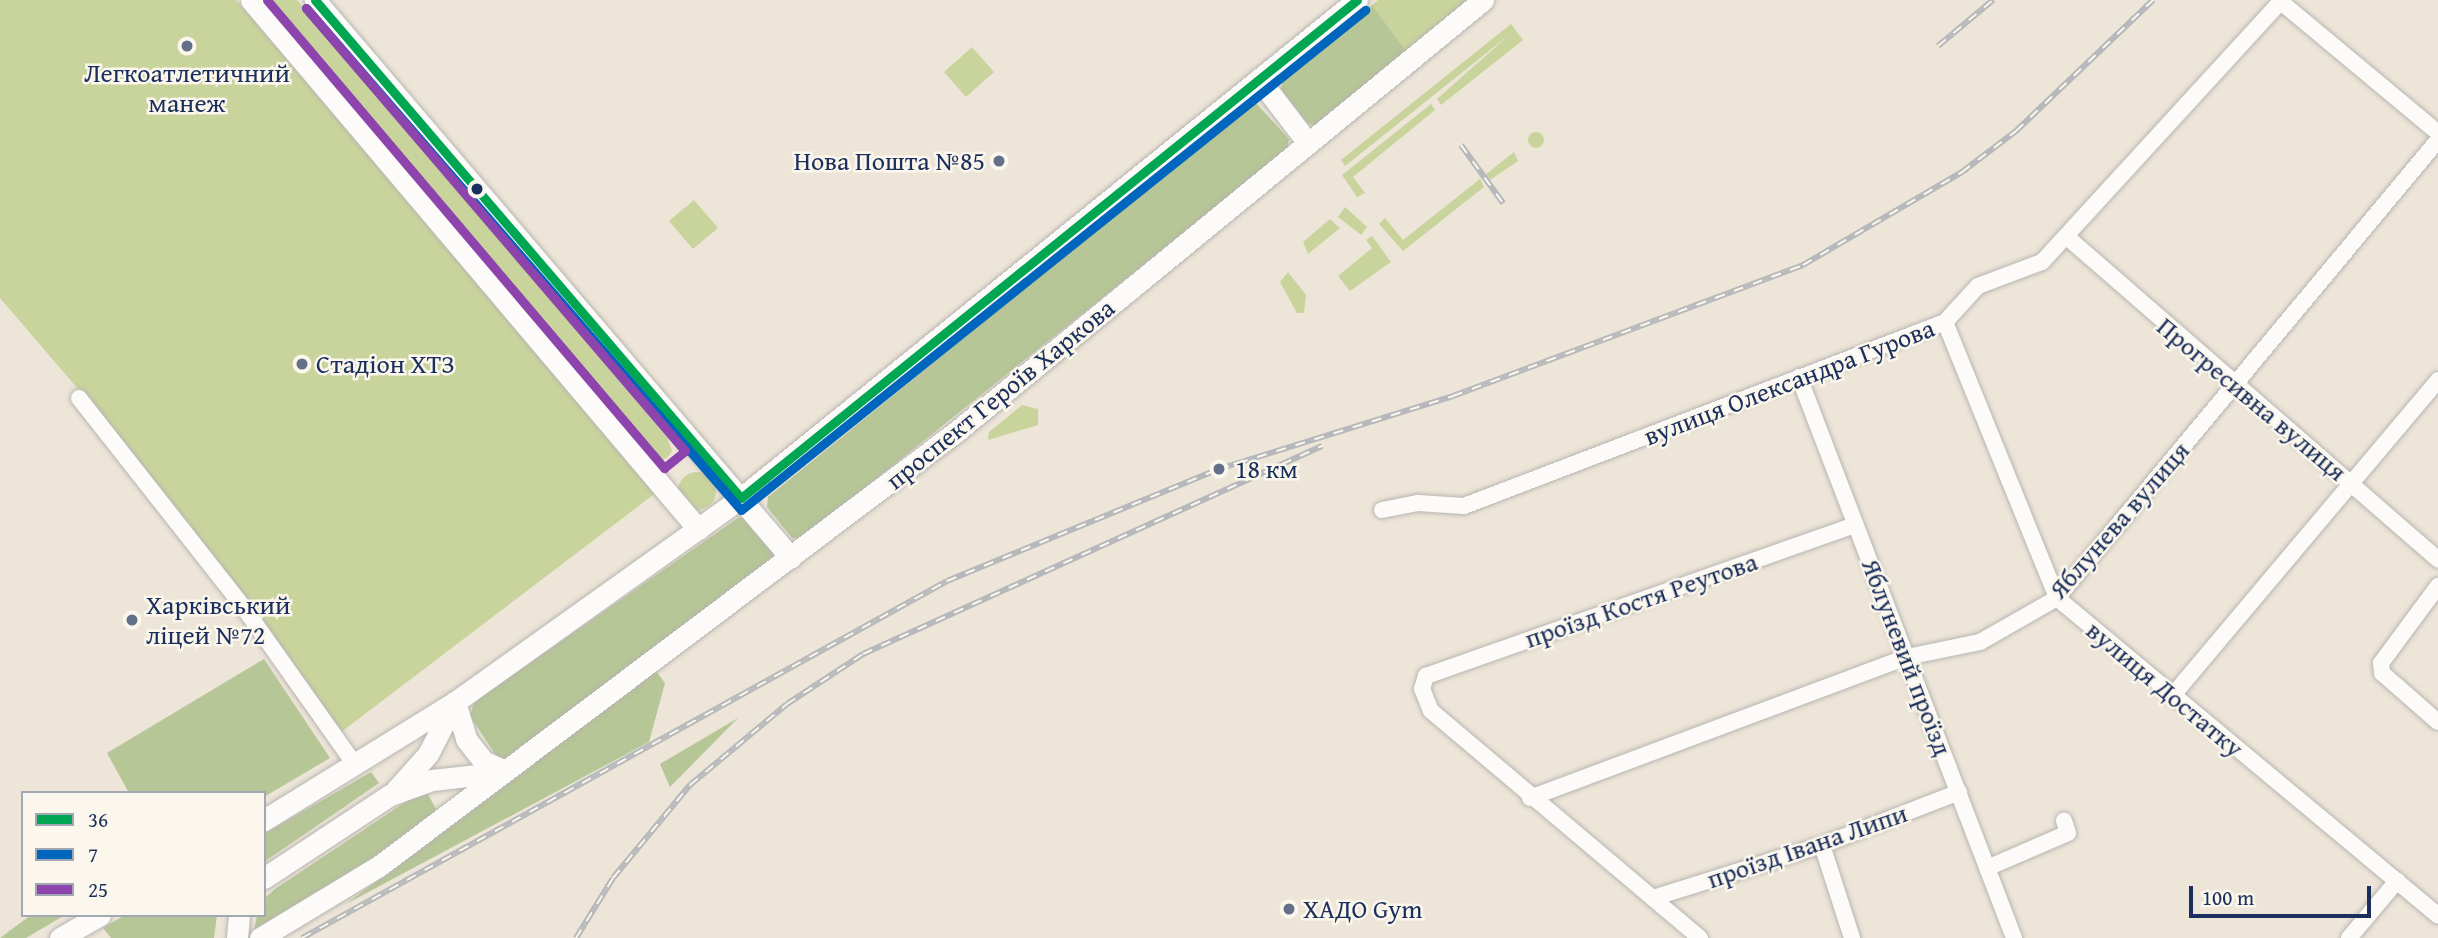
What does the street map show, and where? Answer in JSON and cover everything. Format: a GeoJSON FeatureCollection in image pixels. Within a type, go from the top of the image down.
{"type":"FeatureCollection","features":[{"type":"Feature","properties":{"kind":"main road"},"geometry":{"type":"LineString","coordinates":[[251,0],[698,528]]}},
{"type":"Feature","properties":{"kind":"main road"},"geometry":{"type":"LineString","coordinates":[[315,0],[791,558]]}},
{"type":"Feature","properties":{"kind":"main road"},"geometry":{"type":"LineString","coordinates":[[266,819],[454,702],[741,498],[1357,0]]}},
{"type":"Feature","properties":{"kind":"main road","name":"проспект Героїв Харкова"},"geometry":{"type":"LineString","coordinates":[[260,938],[379,866],[791,558],[1483,0]]}},
{"type":"Feature","properties":{"kind":"main road"},"geometry":{"type":"LineString","coordinates":[[1259,79],[1308,143]]}},
{"type":"Feature","properties":{"kind":"main road"},"geometry":{"type":"LineString","coordinates":[[454,702],[466,739],[483,761],[505,771]]}},
{"type":"Feature","properties":{"kind":"main road"},"geometry":{"type":"LineString","coordinates":[[390,795],[428,754],[454,702]]}},
{"type":"Feature","properties":{"kind":"main road"},"geometry":{"type":"LineString","coordinates":[[266,877],[390,795],[432,780],[505,771]]}},
{"type":"Feature","properties":{"kind":"main road"},"geometry":{"type":"LineString","coordinates":[[66,935],[97,917]]}},
{"type":"Feature","properties":{"kind":"main road"},"geometry":{"type":"LineString","coordinates":[[237,938],[239,917]]}},
{"type":"Feature","properties":{"kind":"main road"},"geometry":{"type":"LineString","coordinates":[[66,935],[92,938]]}},
{"type":"Feature","properties":{"kind":"street"},"geometry":{"type":"LineString","coordinates":[[2281,1],[2438,133]]}},
{"type":"Feature","properties":{"kind":"street","name":"вулиця Олександра Гурова"},"geometry":{"type":"LineString","coordinates":[[1382,510],[1418,503],[1464,506],[1945,322],[1978,286],[2042,262],[2281,1]]}},
{"type":"Feature","properties":{"kind":"street","name":"Яблунева вулиця"},"geometry":{"type":"LineString","coordinates":[[1530,798],[1908,657],[1980,642],[2057,598],[2438,140]]}},
{"type":"Feature","properties":{"kind":"street","name":"Прогресивна вулиця"},"geometry":{"type":"LineString","coordinates":[[2067,237],[2233,386],[2351,483],[2438,560]]}},
{"type":"Feature","properties":{"kind":"street","name":"вулиця Достатку"},"geometry":{"type":"LineString","coordinates":[[1945,322],[2057,598],[2438,916]]}},
{"type":"Feature","properties":{"kind":"street","name":"Яблуневий проїзд"},"geometry":{"type":"LineString","coordinates":[[1799,377],[2014,938]]}},
{"type":"Feature","properties":{"kind":"street"},"geometry":{"type":"LineString","coordinates":[[2173,695],[2438,380]]}},
{"type":"Feature","properties":{"kind":"street"},"geometry":{"type":"LineString","coordinates":[[79,398],[228,587],[355,765]]}},
{"type":"Feature","properties":{"kind":"street","name":"проїзд Костя Реутова"},"geometry":{"type":"LineString","coordinates":[[1530,798],[1430,710],[1422,689],[1426,676],[1855,525]]}},
{"type":"Feature","properties":{"kind":"street"},"geometry":{"type":"LineString","coordinates":[[2438,586],[2381,663],[2382,673],[2438,722]]}},
{"type":"Feature","properties":{"kind":"street","name":"проїзд Івана Липи"},"geometry":{"type":"LineString","coordinates":[[1653,898],[1822,845],[1959,792]]}},
{"type":"Feature","properties":{"kind":"street"},"geometry":{"type":"LineString","coordinates":[[1530,798],[1700,938]]}},
{"type":"Feature","properties":{"kind":"street"},"geometry":{"type":"LineString","coordinates":[[1987,868],[2067,833],[2064,821]]}},
{"type":"Feature","properties":{"kind":"street"},"geometry":{"type":"LineString","coordinates":[[1822,845],[1852,938]]}},
{"type":"Feature","properties":{"kind":"street"},"geometry":{"type":"LineString","coordinates":[[2349,938],[2397,881]]}},
{"type":"Feature","properties":{"kind":"green space","name":"Стадіон ХТЗ"},"geometry":{"type":"Polygon","coordinates":[[[0,0],[236,0],[657,492],[336,736],[114,431],[0,298],[0,0]]]}},
{"type":"Feature","properties":{"kind":"green space"},"geometry":{"type":"Polygon","coordinates":[[[263,0],[297,0],[667,437],[672,451],[667,458],[655,462],[263,0]]]}},
{"type":"Feature","properties":{"kind":"green space"},"geometry":{"type":"Polygon","coordinates":[[[1378,0],[1470,0],[1407,52],[1372,5],[1378,0]]]}},
{"type":"Feature","properties":{"kind":"green space"},"geometry":{"type":"Polygon","coordinates":[[[1372,5],[1407,52],[1317,126],[1307,123],[1281,89],[1283,80],[1372,5]]]}},
{"type":"Feature","properties":{"kind":"green space"},"geometry":{"type":"Polygon","coordinates":[[[1511,24],[1523,40],[1441,105],[1437,99],[1509,35],[1345,166],[1341,160],[1511,24]]]}},
{"type":"Feature","properties":{"kind":"green space"},"geometry":{"type":"Polygon","coordinates":[[[972,47],[994,72],[966,97],[944,72],[972,47]]]}},
{"type":"Feature","properties":{"kind":"green space"},"geometry":{"type":"Polygon","coordinates":[[[1255,102],[1289,139],[1287,150],[802,538],[792,538],[767,507],[768,497],[1255,102]]]}},
{"type":"Feature","properties":{"kind":"green space"},"geometry":{"type":"Polygon","coordinates":[[[1431,104],[1435,110],[1353,177],[1365,193],[1357,197],[1342,175],[1431,104]]]}},
{"type":"Feature","properties":{"kind":"green space"},"geometry":{"type":"Polygon","coordinates":[[[1536,132],[1542,134],[1542,146],[1536,148],[1530,146],[1528,140],[1530,134],[1536,132]]]}},
{"type":"Feature","properties":{"kind":"green space"},"geometry":{"type":"Polygon","coordinates":[[[1514,152],[1518,161],[1490,180],[1485,175],[1514,152]]]}},
{"type":"Feature","properties":{"kind":"green space"},"geometry":{"type":"Polygon","coordinates":[[[1480,179],[1484,187],[1403,251],[1379,224],[1385,218],[1403,240],[1480,179]]]}},
{"type":"Feature","properties":{"kind":"green space"},"geometry":{"type":"Polygon","coordinates":[[[694,200],[718,228],[693,249],[669,221],[694,200]]]}},
{"type":"Feature","properties":{"kind":"green space"},"geometry":{"type":"Polygon","coordinates":[[[1345,207],[1367,227],[1361,235],[1338,217],[1345,207]]]}},
{"type":"Feature","properties":{"kind":"green space"},"geometry":{"type":"Polygon","coordinates":[[[1330,219],[1340,228],[1308,254],[1303,242],[1330,219]]]}},
{"type":"Feature","properties":{"kind":"green space"},"geometry":{"type":"Polygon","coordinates":[[[1372,236],[1391,262],[1350,291],[1338,276],[1372,248],[1366,240],[1372,236]]]}},
{"type":"Feature","properties":{"kind":"green space"},"geometry":{"type":"Polygon","coordinates":[[[1288,272],[1306,295],[1304,313],[1297,313],[1280,282],[1288,272]]]}},
{"type":"Feature","properties":{"kind":"green space"},"geometry":{"type":"Polygon","coordinates":[[[1022,405],[1038,409],[1038,425],[988,440],[989,432],[1022,405]]]}},
{"type":"Feature","properties":{"kind":"green space"},"geometry":{"type":"Polygon","coordinates":[[[697,472],[710,478],[716,491],[710,504],[697,510],[684,504],[678,491],[684,478],[697,472]]]}},
{"type":"Feature","properties":{"kind":"green space"},"geometry":{"type":"Polygon","coordinates":[[[738,518],[748,518],[778,548],[773,563],[511,760],[497,757],[470,716],[474,702],[738,518]]]}},
{"type":"Feature","properties":{"kind":"green space"},"geometry":{"type":"Polygon","coordinates":[[[264,659],[330,758],[266,796],[266,791],[128,791],[107,753],[264,659]]]}},
{"type":"Feature","properties":{"kind":"green space"},"geometry":{"type":"Polygon","coordinates":[[[656,671],[665,683],[649,742],[346,904],[656,671]]]}},
{"type":"Feature","properties":{"kind":"green space"},"geometry":{"type":"Polygon","coordinates":[[[738,718],[670,787],[660,764],[738,718]]]}},
{"type":"Feature","properties":{"kind":"green space"},"geometry":{"type":"Polygon","coordinates":[[[371,772],[379,783],[266,861],[266,833],[371,772]]]}},
{"type":"Feature","properties":{"kind":"green space"},"geometry":{"type":"Polygon","coordinates":[[[425,789],[440,816],[254,932],[257,917],[266,917],[266,897],[425,789]]]}},
{"type":"Feature","properties":{"kind":"green space"},"geometry":{"type":"Polygon","coordinates":[[[28,917],[62,917],[26,938],[0,938],[28,917]]]}},
{"type":"Feature","properties":{"kind":"green space"},"geometry":{"type":"Polygon","coordinates":[[[122,917],[217,917],[214,938],[111,938],[103,928],[122,917]]]}},
{"type":"Feature","properties":{"kind":"railway"},"geometry":{"type":"LineString","coordinates":[[1938,46],[1993,0]]}},
{"type":"Feature","properties":{"kind":"railway"},"geometry":{"type":"LineString","coordinates":[[302,938],[947,581],[1219,469],[1453,396],[1803,265],[1962,172],[2016,131],[2153,0]]}},
{"type":"Feature","properties":{"kind":"railway"},"geometry":{"type":"LineString","coordinates":[[1461,145],[1503,203]]}},
{"type":"Feature","properties":{"kind":"railway"},"geometry":{"type":"LineString","coordinates":[[576,938],[613,878],[690,785],[787,704],[863,654],[1322,446]]}},
{"type":"Feature","properties":{"kind":"transit line","name":"25"},"geometry":{"type":"LineString","coordinates":[[267,0],[664,468],[685,451],[306,8]]}},
{"type":"Feature","properties":{"kind":"transit line","name":"36"},"geometry":{"type":"LineString","coordinates":[[315,0],[741,498],[1357,0]]}},
{"type":"Feature","properties":{"kind":"transit line","name":"7"},"geometry":{"type":"LineString","coordinates":[[306,8],[741,510],[1365,10]]}},
{"type":"Feature","properties":{"kind":"place","name":"Легкоатлетичний манеж"},"geometry":{"type":"Point","coordinates":[187,46]}},
{"type":"Feature","properties":{"kind":"place","name":"Нова Пошта №85"},"geometry":{"type":"Point","coordinates":[999,161]}},
{"type":"Feature","properties":{"kind":"place","name":"Стадіон ХТЗ"},"geometry":{"type":"Point","coordinates":[302,364]}},
{"type":"Feature","properties":{"kind":"place","name":"18 км"},"geometry":{"type":"Point","coordinates":[1219,469]}},
{"type":"Feature","properties":{"kind":"place","name":"Харківський ліцей №72"},"geometry":{"type":"Point","coordinates":[132,620]}},
{"type":"Feature","properties":{"kind":"place","name":"ХАДО Gym"},"geometry":{"type":"Point","coordinates":[1289,909]}}]}
